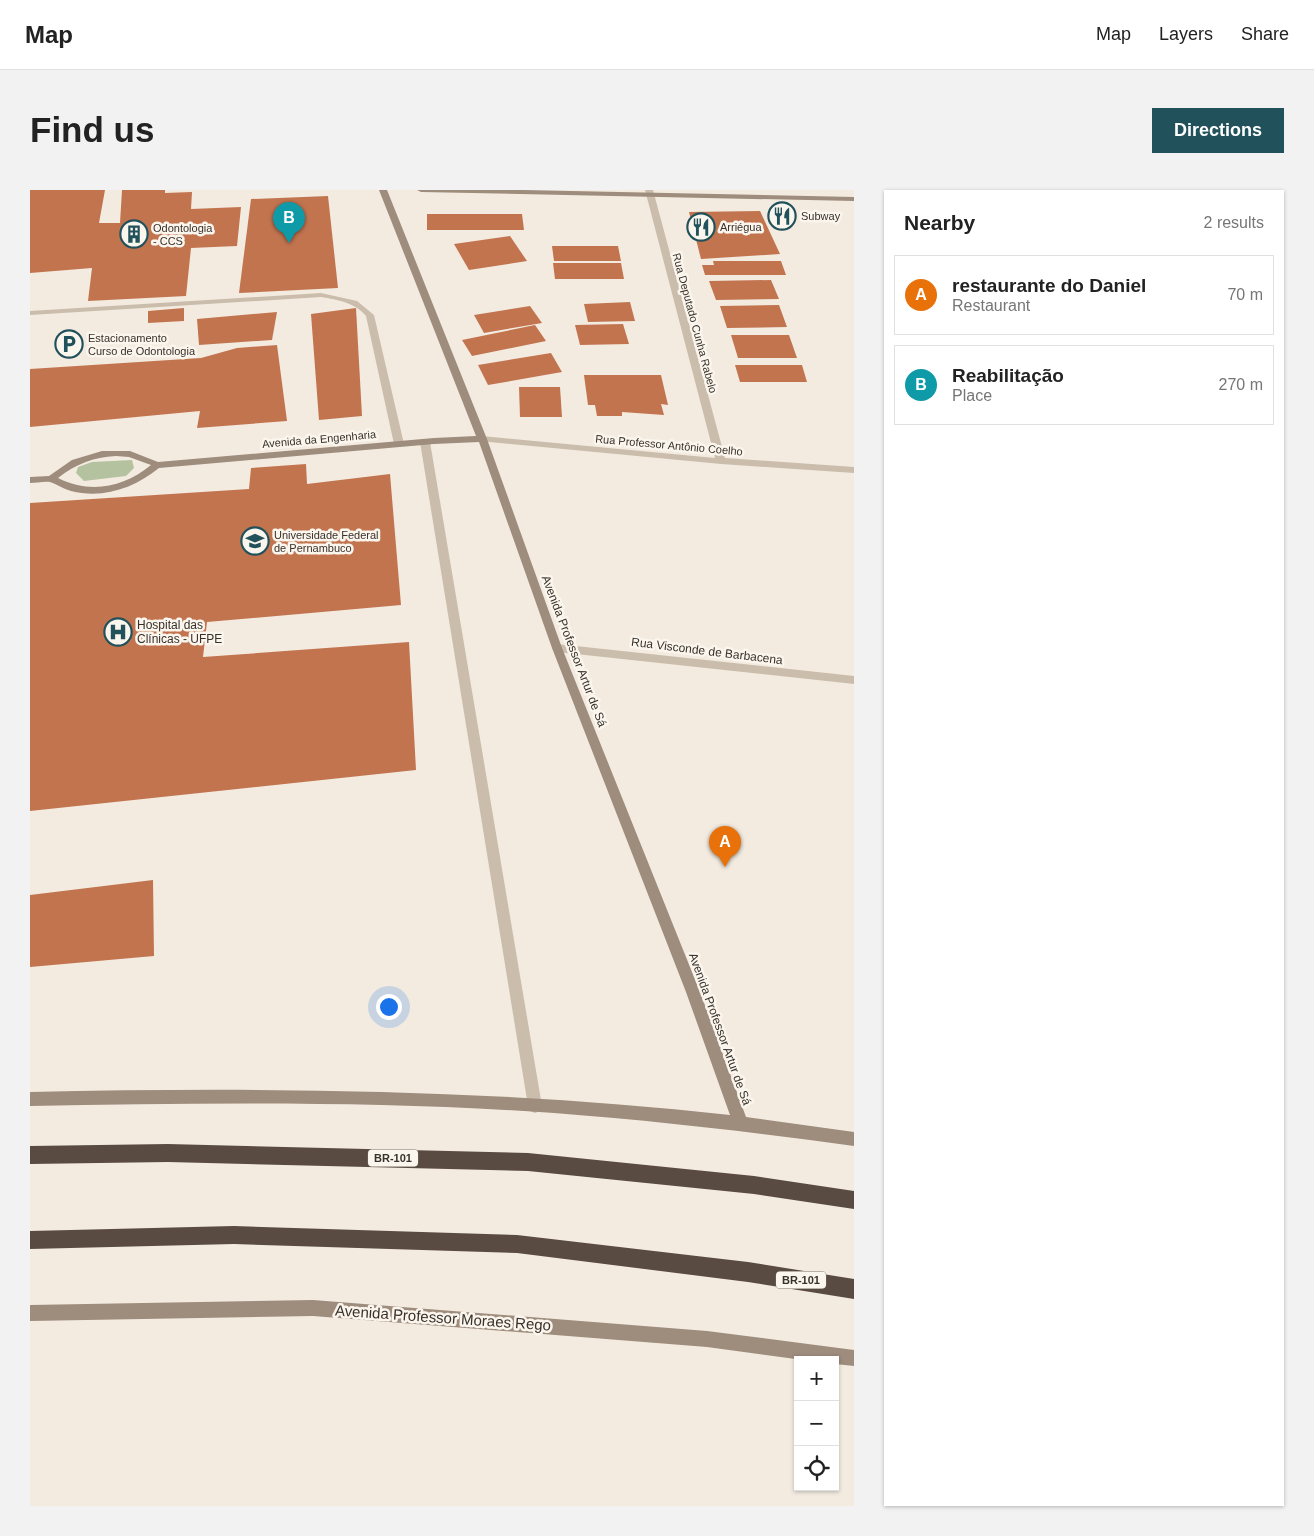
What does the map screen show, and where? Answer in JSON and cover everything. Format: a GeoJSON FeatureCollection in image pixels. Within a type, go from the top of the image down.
{"type":"FeatureCollection","features":[{"type":"Feature","properties":{"kind":"highway","name":"BR-101"},"geometry":{"type":"LineString","coordinates":[[30,1155],[168,1153],[528,1162],[754,1185],[854,1200]]}},
{"type":"Feature","properties":{"kind":"highway","name":"BR-101"},"geometry":{"type":"LineString","coordinates":[[30,1240],[234,1234],[517,1244],[748,1272],[854,1289]]}},
{"type":"Feature","properties":{"kind":"street","name":"Avenida Professor Artur de Sá"},"geometry":{"type":"LineString","coordinates":[[383,190],[482,439],[557,648],[694,992],[740,1122]]}},
{"type":"Feature","properties":{"kind":"street"},"geometry":{"type":"LineString","coordinates":[[421,190],[649,193],[854,200]]}},
{"type":"Feature","properties":{"kind":"street","name":"Rua Deputado Cunha Rabelo"},"geometry":{"type":"LineString","coordinates":[[649,193],[720,461]]}},
{"type":"Feature","properties":{"kind":"street"},"geometry":{"type":"LineString","coordinates":[[30,313],[321,295],[352,301],[363,306],[372,321],[399,444]]}},
{"type":"Feature","properties":{"kind":"street","name":"Avenida da Engenharia"},"geometry":{"type":"LineString","coordinates":[[158,465],[399,444],[482,439]]}},
{"type":"Feature","properties":{"kind":"street","name":"Rua Professor Antônio Coelho"},"geometry":{"type":"LineString","coordinates":[[482,439],[720,461],[854,470]]}},
{"type":"Feature","properties":{"kind":"street"},"geometry":{"type":"LineString","coordinates":[[425,442],[489,819],[534,1106]]}},
{"type":"Feature","properties":{"kind":"street"},"geometry":{"type":"LineString","coordinates":[[30,480],[51,479],[65,487],[84,491],[106,490],[139,479],[158,465],[144,456],[125,452],[104,452],[83,457],[64,466],[51,479]]}},
{"type":"Feature","properties":{"kind":"street","name":"Rua Visconde de Barbacena"},"geometry":{"type":"LineString","coordinates":[[557,648],[854,680]]}},
{"type":"Feature","properties":{"kind":"street"},"geometry":{"type":"LineString","coordinates":[[30,1099],[195,1096],[412,1098],[740,1122],[854,1139]]}},
{"type":"Feature","properties":{"kind":"street","name":"Avenida Professor Moraes Rego"},"geometry":{"type":"LineString","coordinates":[[30,1313],[313,1308],[706,1339],[854,1358]]}},
{"type":"Feature","properties":{"kind":"green space"},"geometry":{"type":"Polygon","coordinates":[[[132,460],[134,468],[126,476],[84,481],[76,473],[78,467],[92,462],[132,460]]]}},
{"type":"Feature","properties":{"kind":"building","name":"Odontologia - CCS"},"geometry":{"type":"Polygon","coordinates":[[[30,190],[105,190],[99,223],[120,223],[122,190],[165,190],[165,193],[192,192],[191,209],[241,207],[237,246],[191,248],[186,296],[88,301],[92,268],[30,273],[30,190]]]}},
{"type":"Feature","properties":{"kind":"building"},"geometry":{"type":"Polygon","coordinates":[[[328,196],[338,288],[239,293],[251,199],[328,196]]]}},
{"type":"Feature","properties":{"kind":"building"},"geometry":{"type":"Polygon","coordinates":[[[760,211],[780,254],[701,259],[689,212],[760,211]]]}},
{"type":"Feature","properties":{"kind":"building"},"geometry":{"type":"Polygon","coordinates":[[[427,214],[522,214],[524,230],[427,230],[427,214]]]}},
{"type":"Feature","properties":{"kind":"building"},"geometry":{"type":"Polygon","coordinates":[[[510,236],[527,261],[469,270],[454,244],[510,236]]]}},
{"type":"Feature","properties":{"kind":"building"},"geometry":{"type":"Polygon","coordinates":[[[552,246],[618,246],[621,261],[554,261],[552,246]]]}},
{"type":"Feature","properties":{"kind":"building"},"geometry":{"type":"Polygon","coordinates":[[[713,261],[781,261],[786,275],[705,275],[702,265],[714,265],[713,261]]]}},
{"type":"Feature","properties":{"kind":"building"},"geometry":{"type":"Polygon","coordinates":[[[553,263],[621,263],[624,279],[555,279],[553,263]]]}},
{"type":"Feature","properties":{"kind":"building"},"geometry":{"type":"Polygon","coordinates":[[[771,280],[779,299],[716,300],[709,281],[771,280]]]}},
{"type":"Feature","properties":{"kind":"building"},"geometry":{"type":"Polygon","coordinates":[[[630,302],[635,321],[588,322],[584,304],[630,302]]]}},
{"type":"Feature","properties":{"kind":"building"},"geometry":{"type":"Polygon","coordinates":[[[779,305],[787,327],[727,328],[720,306],[779,305]]]}},
{"type":"Feature","properties":{"kind":"building"},"geometry":{"type":"Polygon","coordinates":[[[530,306],[542,323],[484,333],[474,315],[530,306]]]}},
{"type":"Feature","properties":{"kind":"building"},"geometry":{"type":"Polygon","coordinates":[[[184,308],[184,321],[148,323],[148,311],[184,308]]]}},
{"type":"Feature","properties":{"kind":"building"},"geometry":{"type":"Polygon","coordinates":[[[356,308],[362,416],[319,420],[311,314],[356,308]]]}},
{"type":"Feature","properties":{"kind":"building"},"geometry":{"type":"Polygon","coordinates":[[[277,312],[272,340],[199,345],[197,319],[277,312]]]}},
{"type":"Feature","properties":{"kind":"building"},"geometry":{"type":"Polygon","coordinates":[[[623,324],[629,344],[580,345],[575,325],[623,324]]]}},
{"type":"Feature","properties":{"kind":"building"},"geometry":{"type":"Polygon","coordinates":[[[535,325],[546,341],[472,356],[462,340],[535,325]]]}},
{"type":"Feature","properties":{"kind":"building"},"geometry":{"type":"Polygon","coordinates":[[[731,335],[789,335],[797,358],[738,358],[731,335]]]}},
{"type":"Feature","properties":{"kind":"building"},"geometry":{"type":"Polygon","coordinates":[[[277,345],[287,421],[197,428],[200,411],[30,427],[30,369],[201,358],[237,348],[277,345]]]}},
{"type":"Feature","properties":{"kind":"building"},"geometry":{"type":"Polygon","coordinates":[[[551,353],[562,372],[488,385],[478,365],[551,353]]]}},
{"type":"Feature","properties":{"kind":"building"},"geometry":{"type":"Polygon","coordinates":[[[735,365],[802,365],[807,382],[740,382],[735,365]]]}},
{"type":"Feature","properties":{"kind":"building"},"geometry":{"type":"Polygon","coordinates":[[[584,375],[661,375],[668,405],[661,404],[664,415],[622,412],[622,416],[597,416],[595,405],[588,405],[584,375]]]}},
{"type":"Feature","properties":{"kind":"building"},"geometry":{"type":"Polygon","coordinates":[[[519,387],[560,387],[562,417],[520,417],[519,387]]]}},
{"type":"Feature","properties":{"kind":"building","name":"Hospital das Clínicas - UFPE"},"geometry":{"type":"Polygon","coordinates":[[[306,464],[307,484],[390,474],[401,605],[207,622],[203,657],[409,642],[416,770],[30,811],[30,503],[249,489],[251,468],[306,464]]]}},
{"type":"Feature","properties":{"kind":"building"},"geometry":{"type":"Polygon","coordinates":[[[153,880],[154,956],[30,967],[30,895],[153,880]]]}},
{"type":"Feature","properties":{"kind":"place","name":"Subway"},"geometry":{"type":"Point","coordinates":[782,216]}},
{"type":"Feature","properties":{"kind":"place","name":"Arriégua"},"geometry":{"type":"Point","coordinates":[701,227]}},
{"type":"Feature","properties":{"kind":"place","name":"Odontologia - CCS"},"geometry":{"type":"Point","coordinates":[134,234]}},
{"type":"Feature","properties":{"kind":"place","name":"Reabilitação"},"geometry":{"type":"Point","coordinates":[289,243]}},
{"type":"Feature","properties":{"kind":"place","name":"Estacionamento Curso de Odontologia"},"geometry":{"type":"Point","coordinates":[69,344]}},
{"type":"Feature","properties":{"kind":"place","name":"Universidade Federal de Pernambuco"},"geometry":{"type":"Point","coordinates":[255,541]}},
{"type":"Feature","properties":{"kind":"place","name":"Hospital das Clínicas - UFPE"},"geometry":{"type":"Point","coordinates":[118,632]}},
{"type":"Feature","properties":{"kind":"place","name":"restaurante do Daniel"},"geometry":{"type":"Point","coordinates":[725,867]}}]}
